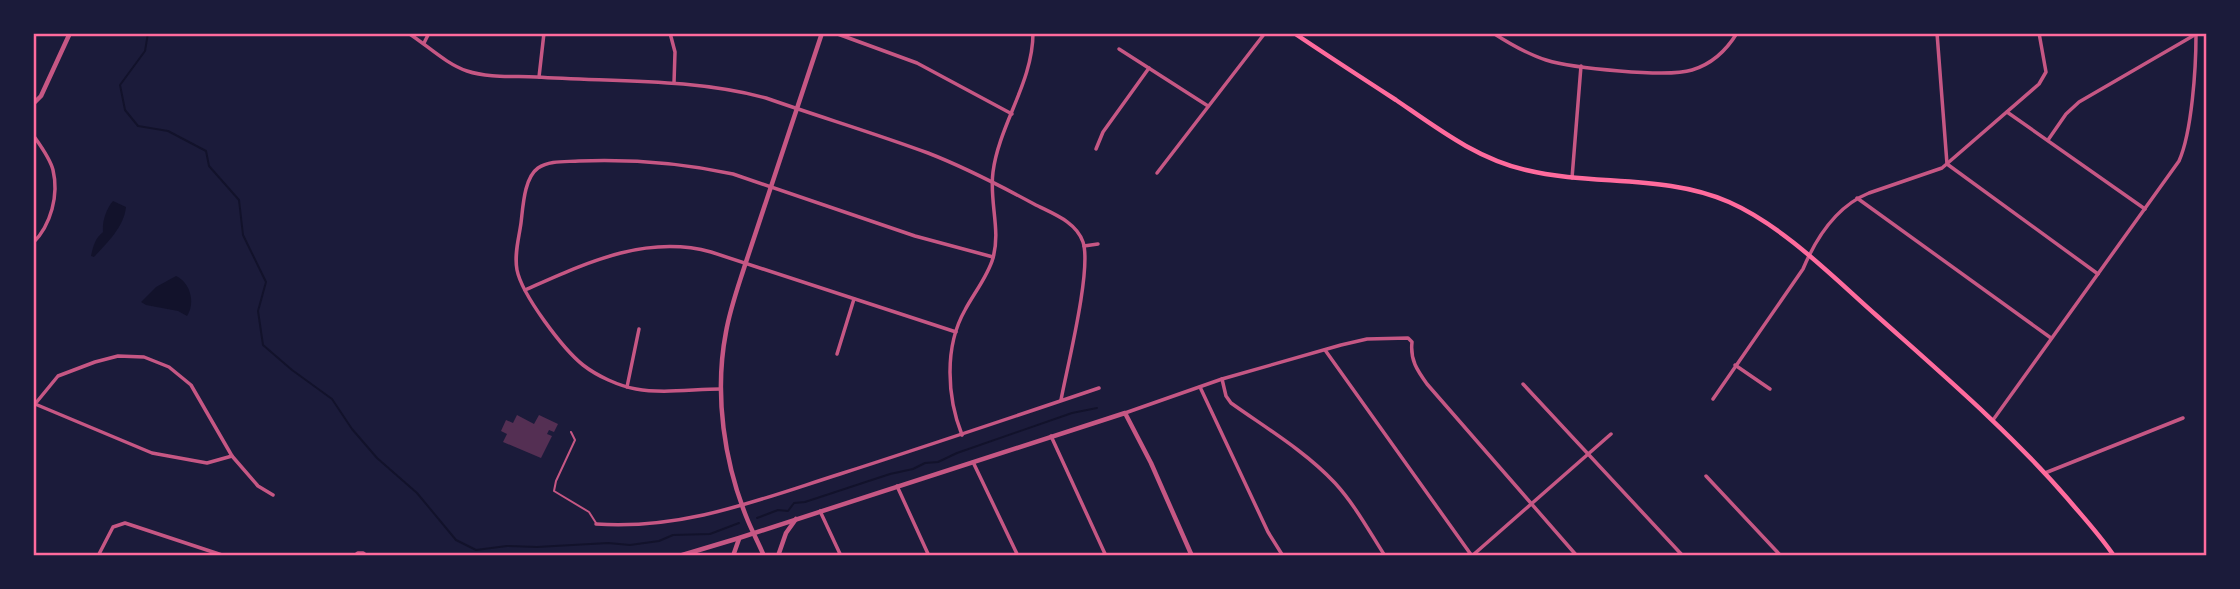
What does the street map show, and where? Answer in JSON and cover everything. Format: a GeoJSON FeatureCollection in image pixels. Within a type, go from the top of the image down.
{"type":"FeatureCollection","features":[{"type":"Feature","properties":{"kind":"main road"},"geometry":{"type":"LineString","coordinates":[[1294,33],[1471,150],[1516,168],[1572,178],[1663,185],[1709,194],[1750,213],[1808,256],[1993,419],[2045,473],[2109,548],[2112,556]]}},
{"type":"Feature","properties":{"kind":"street"},"geometry":{"type":"LineString","coordinates":[[33,104],[41,96],[71,33]]}},
{"type":"Feature","properties":{"kind":"street"},"geometry":{"type":"LineString","coordinates":[[408,33],[453,65],[468,72],[539,78],[674,83],[740,91],[923,151],[992,181],[1067,222],[1079,234],[1084,246],[1085,260],[1061,400]]}},
{"type":"Feature","properties":{"kind":"street"},"geometry":{"type":"LineString","coordinates":[[424,43],[429,33]]}},
{"type":"Feature","properties":{"kind":"street"},"geometry":{"type":"LineString","coordinates":[[539,78],[544,33]]}},
{"type":"Feature","properties":{"kind":"street"},"geometry":{"type":"LineString","coordinates":[[670,33],[675,52],[674,83]]}},
{"type":"Feature","properties":{"kind":"street"},"geometry":{"type":"LineString","coordinates":[[764,556],[744,506],[726,443],[721,389],[726,332],[744,265],[822,33]]}},
{"type":"Feature","properties":{"kind":"street"},"geometry":{"type":"LineString","coordinates":[[835,33],[924,66],[1012,114]]}},
{"type":"Feature","properties":{"kind":"street"},"geometry":{"type":"LineString","coordinates":[[962,435],[955,416],[950,382],[956,332],[960,318],[993,257],[996,233],[992,181],[997,153],[1028,64],[1033,33]]}},
{"type":"Feature","properties":{"kind":"street"},"geometry":{"type":"LineString","coordinates":[[1157,173],[1265,33]]}},
{"type":"Feature","properties":{"kind":"street"},"geometry":{"type":"LineString","coordinates":[[1493,33],[1535,56],[1550,61],[1662,74],[1684,72],[1710,62],[1726,49],[1737,33]]}},
{"type":"Feature","properties":{"kind":"street"},"geometry":{"type":"LineString","coordinates":[[1937,33],[1947,164],[2098,274]]}},
{"type":"Feature","properties":{"kind":"street"},"geometry":{"type":"LineString","coordinates":[[1713,399],[1832,221],[1857,198],[1929,174],[1947,164],[2043,79],[2046,72],[2039,33]]}},
{"type":"Feature","properties":{"kind":"street"},"geometry":{"type":"LineString","coordinates":[[2048,140],[2066,114],[2079,102],[2197,34]]}},
{"type":"Feature","properties":{"kind":"street"},"geometry":{"type":"LineString","coordinates":[[1993,419],[2175,167],[2183,150],[2192,100],[2197,34]]}},
{"type":"Feature","properties":{"kind":"street"},"geometry":{"type":"LineString","coordinates":[[1119,49],[1208,106]]}},
{"type":"Feature","properties":{"kind":"street"},"geometry":{"type":"LineString","coordinates":[[1572,178],[1581,66]]}},
{"type":"Feature","properties":{"kind":"street"},"geometry":{"type":"LineString","coordinates":[[1096,149],[1102,132],[1149,68]]}},
{"type":"Feature","properties":{"kind":"street"},"geometry":{"type":"LineString","coordinates":[[2007,112],[2145,209]]}},
{"type":"Feature","properties":{"kind":"street"},"geometry":{"type":"LineString","coordinates":[[33,135],[53,168],[55,194],[48,223],[33,243]]}},
{"type":"Feature","properties":{"kind":"street"},"geometry":{"type":"LineString","coordinates":[[721,389],[641,390],[599,375],[575,358],[525,290],[517,270],[517,248],[528,183],[532,174],[541,166],[597,160],[661,162],[733,174],[924,239],[993,257]]}},
{"type":"Feature","properties":{"kind":"street"},"geometry":{"type":"LineString","coordinates":[[1857,198],[2052,339]]}},
{"type":"Feature","properties":{"kind":"street"},"geometry":{"type":"LineString","coordinates":[[1084,246],[1098,244]]}},
{"type":"Feature","properties":{"kind":"street"},"geometry":{"type":"LineString","coordinates":[[525,290],[592,262],[631,251],[661,246],[694,248],[956,332]]}},
{"type":"Feature","properties":{"kind":"street"},"geometry":{"type":"LineString","coordinates":[[837,354],[854,299]]}},
{"type":"Feature","properties":{"kind":"street"},"geometry":{"type":"LineString","coordinates":[[627,387],[639,329]]}},
{"type":"Feature","properties":{"kind":"street"},"geometry":{"type":"LineString","coordinates":[[679,556],[1222,379],[1341,345],[1404,337],[1411,340],[1414,363],[1427,384],[1577,556]]}},
{"type":"Feature","properties":{"kind":"street"},"geometry":{"type":"LineString","coordinates":[[1325,350],[1473,556],[1611,434]]}},
{"type":"Feature","properties":{"kind":"street"},"geometry":{"type":"LineString","coordinates":[[232,456],[207,463],[152,453],[34,403],[58,376],[118,356],[144,357],[169,367],[191,385],[232,456],[258,486],[273,495]]}},
{"type":"Feature","properties":{"kind":"street"},"geometry":{"type":"LineString","coordinates":[[1735,365],[1770,389]]}},
{"type":"Feature","properties":{"kind":"street"},"geometry":{"type":"LineString","coordinates":[[1222,379],[1229,401],[1308,458],[1337,485],[1385,556]]}},
{"type":"Feature","properties":{"kind":"street"},"geometry":{"type":"LineString","coordinates":[[1523,384],[1683,556]]}},
{"type":"Feature","properties":{"kind":"street"},"geometry":{"type":"LineString","coordinates":[[1200,387],[1268,532],[1283,556]]}},
{"type":"Feature","properties":{"kind":"street"},"geometry":{"type":"LineString","coordinates":[[596,524],[664,523],[744,506],[1099,388]]}},
{"type":"Feature","properties":{"kind":"street"},"geometry":{"type":"LineString","coordinates":[[1125,412],[1192,556]]}},
{"type":"Feature","properties":{"kind":"street"},"geometry":{"type":"LineString","coordinates":[[2045,473],[2183,418]]}},
{"type":"Feature","properties":{"kind":"street"},"geometry":{"type":"LineString","coordinates":[[1051,436],[1106,556]]}},
{"type":"Feature","properties":{"kind":"street"},"geometry":{"type":"LineString","coordinates":[[973,462],[1018,556]]}},
{"type":"Feature","properties":{"kind":"street"},"geometry":{"type":"LineString","coordinates":[[1706,476],[1782,556]]}},
{"type":"Feature","properties":{"kind":"street"},"geometry":{"type":"LineString","coordinates":[[897,486],[929,556]]}},
{"type":"Feature","properties":{"kind":"street"},"geometry":{"type":"LineString","coordinates":[[820,511],[841,556]]}},
{"type":"Feature","properties":{"kind":"street"},"geometry":{"type":"LineString","coordinates":[[778,556],[786,533],[797,519]]}},
{"type":"Feature","properties":{"kind":"street"},"geometry":{"type":"LineString","coordinates":[[98,556],[113,527],[125,523],[225,556]]}},
{"type":"Feature","properties":{"kind":"street"},"geometry":{"type":"LineString","coordinates":[[733,556],[739,538]]}},
{"type":"Feature","properties":{"kind":"street"},"geometry":{"type":"LineString","coordinates":[[354,556],[358,553],[367,556]]}},
{"type":"Feature","properties":{"kind":"lane"},"geometry":{"type":"LineString","coordinates":[[571,432],[575,440],[554,491],[589,512],[596,524]]}},
{"type":"Feature","properties":{"kind":"shaded area"},"geometry":{"type":"Polygon","coordinates":[[[113,201],[126,207],[125,214],[114,234],[94,257],[91,256],[96,240],[103,232],[105,216],[113,201]]]}},
{"type":"Feature","properties":{"kind":"shaded area"},"geometry":{"type":"Polygon","coordinates":[[[176,276],[185,283],[190,293],[191,305],[187,316],[178,311],[141,302],[156,287],[176,276]]]}},
{"type":"Feature","properties":{"kind":"building"},"geometry":{"type":"Polygon","coordinates":[[[517,415],[534,424],[539,415],[558,424],[554,432],[549,430],[547,434],[552,436],[541,458],[503,442],[507,434],[501,431],[506,420],[513,423],[517,415]]]}},
{"type":"Feature","properties":{"kind":"waterway"},"geometry":{"type":"LineString","coordinates":[[148,33],[145,51],[120,85],[125,110],[138,126],[168,131],[206,151],[209,166],[239,200],[243,235],[266,282],[258,311],[263,345],[332,399],[352,429],[377,458],[417,493],[456,540],[476,550],[507,546],[608,543],[630,545],[659,541],[673,535],[710,534],[739,523]]}},
{"type":"Feature","properties":{"kind":"waterway"},"geometry":{"type":"LineString","coordinates":[[757,518],[778,510],[788,511],[794,503],[805,502],[925,463],[938,462],[1072,413],[1097,408]]}}]}
